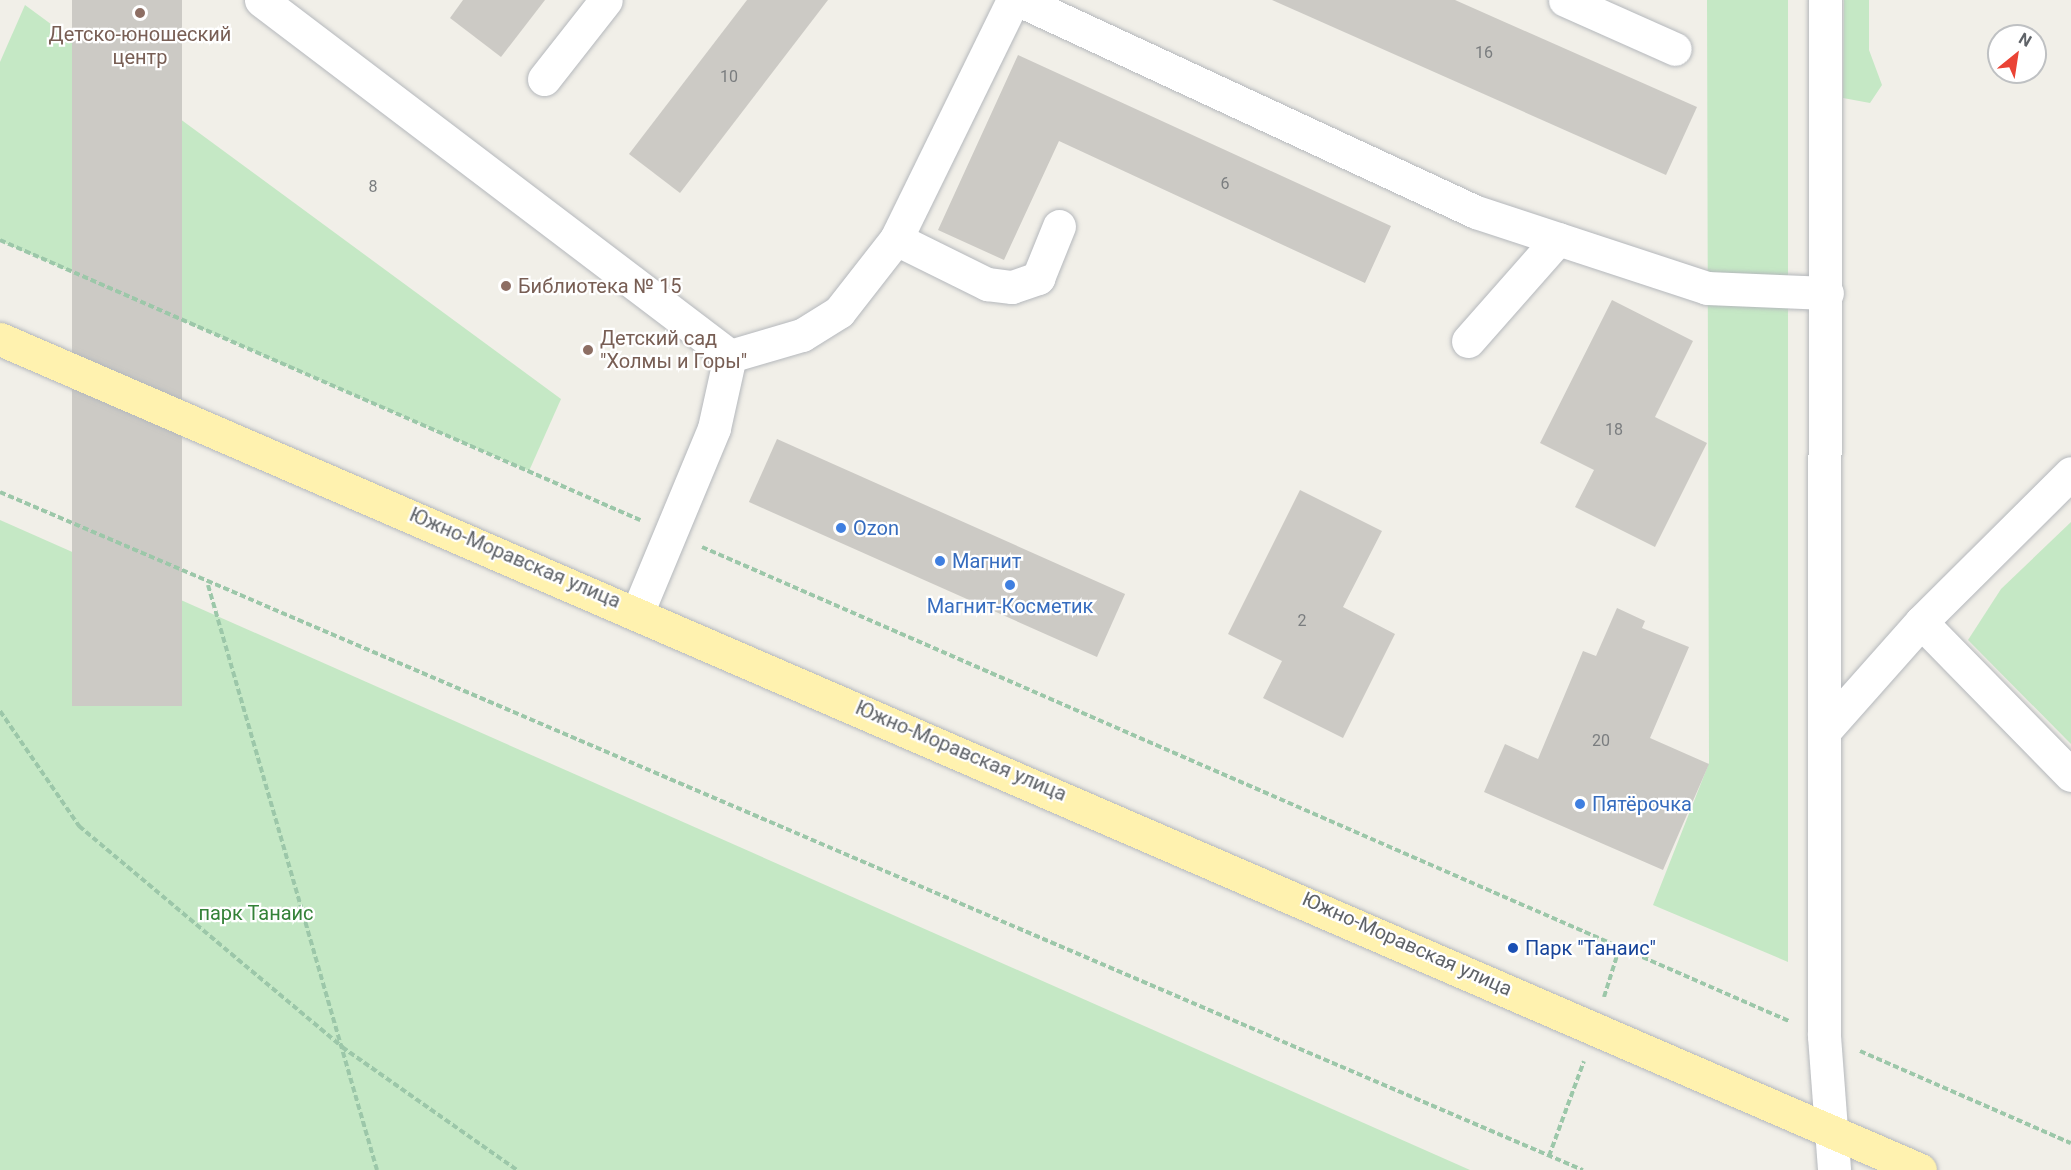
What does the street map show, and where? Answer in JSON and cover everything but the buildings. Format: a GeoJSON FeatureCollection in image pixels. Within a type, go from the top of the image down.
{"type":"FeatureCollection","features":[{"type":"Feature","properties":{"kind":"main road","name":"Южно-Моравская улица"},"geometry":{"type":"LineString","coordinates":[[0,339],[638,611],[1503,986],[1833,1136],[1920,1170]]}},
{"type":"Feature","properties":{"kind":"street"},"geometry":{"type":"LineString","coordinates":[[261,0],[730,356]]}},
{"type":"Feature","properties":{"kind":"street"},"geometry":{"type":"LineString","coordinates":[[544,79],[606,0]]}},
{"type":"Feature","properties":{"kind":"street"},"geometry":{"type":"LineString","coordinates":[[730,356],[802,335],[839,312],[896,239],[1013,0]]}},
{"type":"Feature","properties":{"kind":"street"},"geometry":{"type":"LineString","coordinates":[[1019,0],[1476,212],[1707,288],[1827,293]]}},
{"type":"Feature","properties":{"kind":"street"},"geometry":{"type":"LineString","coordinates":[[1565,0],[1676,49]]}},
{"type":"Feature","properties":{"kind":"street"},"geometry":{"type":"LineString","coordinates":[[1826,0],[1827,728],[1824,1036],[1834,1170]]}},
{"type":"Feature","properties":{"kind":"street"},"geometry":{"type":"LineString","coordinates":[[896,239],[987,284],[1012,287],[1038,278],[1059,226]]}},
{"type":"Feature","properties":{"kind":"street"},"geometry":{"type":"LineString","coordinates":[[1468,341],[1558,239]]}},
{"type":"Feature","properties":{"kind":"street"},"geometry":{"type":"LineString","coordinates":[[638,611],[714,428],[730,356]]}},
{"type":"Feature","properties":{"kind":"street"},"geometry":{"type":"LineString","coordinates":[[1827,728],[1920,622],[2071,474]]}},
{"type":"Feature","properties":{"kind":"street"},"geometry":{"type":"LineString","coordinates":[[1920,622],[2071,775]]}},
{"type":"Feature","properties":{"kind":"path"},"geometry":{"type":"LineString","coordinates":[[0,240],[2071,1143]]}},
{"type":"Feature","properties":{"kind":"path"},"geometry":{"type":"LineString","coordinates":[[0,492],[207,584],[1583,1170]]}},
{"type":"Feature","properties":{"kind":"path"},"geometry":{"type":"LineString","coordinates":[[207,584],[377,1170]]}},
{"type":"Feature","properties":{"kind":"path"},"geometry":{"type":"LineString","coordinates":[[0,711],[79,826],[342,1047],[517,1170]]}},
{"type":"Feature","properties":{"kind":"green space"},"geometry":{"type":"Polygon","coordinates":[[[1707,0],[1788,0],[1788,962],[1653,905],[1709,763],[1707,0]]]}},
{"type":"Feature","properties":{"kind":"green space"},"geometry":{"type":"Polygon","coordinates":[[[1844,0],[1869,0],[1869,50],[1882,85],[1870,103],[1843,98],[1844,0]]]}},
{"type":"Feature","properties":{"kind":"green space"},"geometry":{"type":"Polygon","coordinates":[[[25,5],[561,399],[529,471],[0,241],[0,62],[25,5]]]}},
{"type":"Feature","properties":{"kind":"green space","name":"парк Танаис"},"geometry":{"type":"Polygon","coordinates":[[[0,520],[1470,1170],[0,1170],[0,520]]]}},
{"type":"Feature","properties":{"kind":"green space"},"geometry":{"type":"Polygon","coordinates":[[[2071,522],[2071,744],[1968,640],[2001,589],[2071,522]]]}},
{"type":"Feature","properties":{"kind":"place","name":"Детско-юношеский центр"},"geometry":{"type":"Point","coordinates":[140,13]}},
{"type":"Feature","properties":{"kind":"place","name":"Библиотека № 15"},"geometry":{"type":"Point","coordinates":[506,286]}},
{"type":"Feature","properties":{"kind":"place","name":"Детский сад \"Холмы и Горы\""},"geometry":{"type":"Point","coordinates":[588,350]}},
{"type":"Feature","properties":{"kind":"place","name":"Ozon"},"geometry":{"type":"Point","coordinates":[841,528]}},
{"type":"Feature","properties":{"kind":"place","name":"Магнит"},"geometry":{"type":"Point","coordinates":[940,561]}},
{"type":"Feature","properties":{"kind":"place","name":"Магнит-Косметик"},"geometry":{"type":"Point","coordinates":[1010,585]}},
{"type":"Feature","properties":{"kind":"place","name":"Пятёрочка"},"geometry":{"type":"Point","coordinates":[1580,804]}},
{"type":"Feature","properties":{"kind":"place","name":"Парк \"Танаис\""},"geometry":{"type":"Point","coordinates":[1513,948]}}]}
